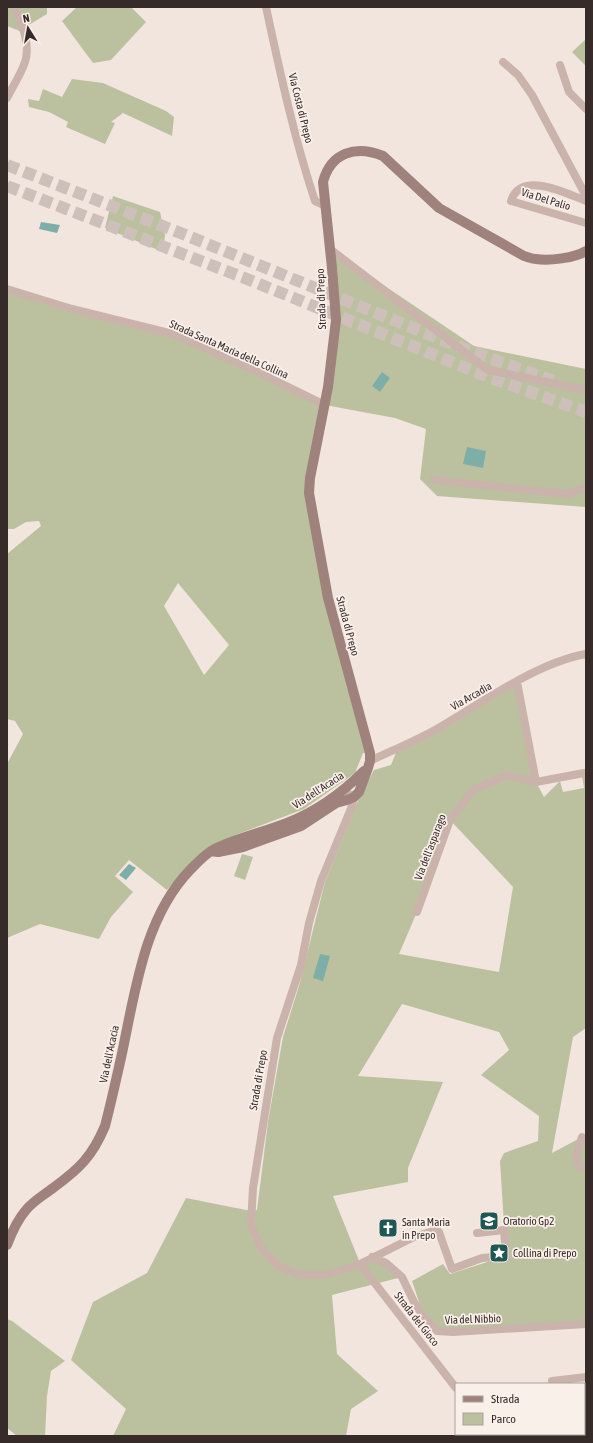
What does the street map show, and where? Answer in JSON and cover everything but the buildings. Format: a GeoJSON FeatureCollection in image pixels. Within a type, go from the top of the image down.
{"type":"FeatureCollection","features":[{"type":"Feature","properties":{"kind":"street"},"geometry":{"type":"LineString","coordinates":[[7,98],[26,61],[24,30],[15,7]]}},
{"type":"Feature","properties":{"kind":"street","name":"Via Costa di Prepo"},"geometry":{"type":"LineString","coordinates":[[266,7],[287,100],[314,201],[326,206]]}},
{"type":"Feature","properties":{"kind":"street","name":"Via Del Palio"},"geometry":{"type":"LineString","coordinates":[[503,62],[518,75],[532,95],[586,196]]}},
{"type":"Feature","properties":{"kind":"street"},"geometry":{"type":"LineString","coordinates":[[560,65],[569,92],[586,109]]}},
{"type":"Feature","properties":{"kind":"street","name":"Strada di Prepo"},"geometry":{"type":"LineString","coordinates":[[369,765],[370,753],[328,598],[309,493],[310,478],[325,405],[336,320],[324,182],[326,171],[333,161],[345,154],[360,151],[374,152],[383,156],[439,208],[524,256],[536,259],[559,258],[577,255],[586,251]]}},
{"type":"Feature","properties":{"kind":"street","name":"Via Del Palio"},"geometry":{"type":"LineString","coordinates":[[586,201],[563,192],[533,184],[520,187],[514,194],[511,201],[586,223]]}},
{"type":"Feature","properties":{"kind":"street"},"geometry":{"type":"LineString","coordinates":[[330,249],[488,370],[586,390]]}},
{"type":"Feature","properties":{"kind":"street","name":"Strada Santa Maria della Collina"},"geometry":{"type":"LineString","coordinates":[[7,289],[72,308],[173,334],[260,373],[325,405]]}},
{"type":"Feature","properties":{"kind":"street"},"geometry":{"type":"LineString","coordinates":[[434,480],[568,494],[586,487]]}},
{"type":"Feature","properties":{"kind":"street","name":"Via Arcadia"},"geometry":{"type":"LineString","coordinates":[[369,765],[518,682],[570,657],[586,654]]}},
{"type":"Feature","properties":{"kind":"street"},"geometry":{"type":"LineString","coordinates":[[518,682],[536,782],[586,774]]}},
{"type":"Feature","properties":{"kind":"street"},"geometry":{"type":"LineString","coordinates":[[342,790],[354,797],[358,792],[369,765]]}},
{"type":"Feature","properties":{"kind":"street","name":"Via dell'Acacia"},"geometry":{"type":"LineString","coordinates":[[7,1245],[18,1220],[27,1208],[77,1170],[89,1157],[98,1142],[105,1126],[133,999],[152,931],[161,910],[180,880],[196,863],[211,851],[228,843],[287,823],[308,814],[355,780],[369,765]]}},
{"type":"Feature","properties":{"kind":"street","name":"Via dell'asparago"},"geometry":{"type":"LineString","coordinates":[[417,912],[450,820],[471,793],[475,789],[507,775],[536,782]]}},
{"type":"Feature","properties":{"kind":"street","name":"Strada di Prepo"},"geometry":{"type":"LineString","coordinates":[[354,797],[352,806],[321,882],[309,923],[301,965],[277,1038],[253,1188],[251,1224],[260,1246],[278,1266],[298,1274],[326,1275],[360,1264],[414,1237],[436,1230],[439,1232],[452,1269],[482,1258],[506,1256],[504,1230],[477,1234]]}},
{"type":"Feature","properties":{"kind":"street","name":"Via dell'Acacia"},"geometry":{"type":"LineString","coordinates":[[211,851],[218,852],[243,846],[301,826],[336,803],[354,797]]}},
{"type":"Feature","properties":{"kind":"street"},"geometry":{"type":"LineString","coordinates":[[582,1137],[576,1152],[577,1161],[580,1168],[586,1167]]}},
{"type":"Feature","properties":{"kind":"street","name":"Via del Nibbio"},"geometry":{"type":"LineString","coordinates":[[372,1257],[386,1263],[402,1277],[414,1302],[424,1317],[437,1331],[453,1332],[586,1324]]}},
{"type":"Feature","properties":{"kind":"street","name":"Strada del Gioco"},"geometry":{"type":"LineString","coordinates":[[360,1264],[455,1386]]}},
{"type":"Feature","properties":{"kind":"street"},"geometry":{"type":"LineString","coordinates":[[552,1381],[586,1377]]}},
{"type":"Feature","properties":{"kind":"green space"},"geometry":{"type":"Polygon","coordinates":[[[7,7],[13,7],[22,32],[7,26],[7,7]]]}},
{"type":"Feature","properties":{"kind":"green space"},"geometry":{"type":"Polygon","coordinates":[[[19,7],[47,7],[47,14],[27,26],[19,7]]]}},
{"type":"Feature","properties":{"kind":"green space"},"geometry":{"type":"Polygon","coordinates":[[[77,7],[131,7],[146,22],[111,60],[93,63],[62,21],[77,7]]]}},
{"type":"Feature","properties":{"kind":"green space"},"geometry":{"type":"Polygon","coordinates":[[[586,39],[586,66],[572,52],[586,39]]]}},
{"type":"Feature","properties":{"kind":"green space"},"geometry":{"type":"Polygon","coordinates":[[[72,79],[103,83],[166,111],[174,117],[172,136],[123,113],[111,122],[115,123],[105,144],[66,127],[68,122],[49,112],[29,107],[28,99],[39,101],[43,89],[62,97],[72,79]]]}},
{"type":"Feature","properties":{"kind":"green space"},"geometry":{"type":"Polygon","coordinates":[[[113,196],[160,212],[165,235],[163,252],[105,228],[113,196]]]}},
{"type":"Feature","properties":{"kind":"green space"},"geometry":{"type":"Polygon","coordinates":[[[330,249],[474,346],[586,369],[586,507],[437,496],[420,479],[426,429],[395,418],[325,405],[336,320],[330,249]]]}},
{"type":"Feature","properties":{"kind":"green space"},"geometry":{"type":"Polygon","coordinates":[[[7,289],[173,334],[325,405],[310,478],[328,598],[370,753],[363,753],[355,773],[304,809],[238,834],[204,851],[167,890],[129,860],[115,876],[133,892],[111,917],[99,939],[40,924],[7,938],[7,764],[23,734],[15,721],[7,719],[7,554],[41,526],[39,521],[26,522],[14,529],[7,529],[7,289]],[[178,583],[164,606],[204,675],[229,645],[178,583]]]}},
{"type":"Feature","properties":{"kind":"green space"},"geometry":{"type":"Polygon","coordinates":[[[517,682],[536,782],[544,797],[560,781],[563,792],[584,788],[582,776],[586,777],[586,1028],[573,1037],[552,1153],[582,1137],[586,1138],[586,1324],[437,1331],[424,1317],[412,1281],[443,1264],[450,1274],[506,1256],[500,1161],[504,1153],[538,1141],[539,1116],[481,1075],[509,1050],[499,1032],[402,1004],[358,1076],[443,1082],[408,1168],[408,1182],[333,1196],[360,1263],[372,1257],[402,1277],[332,1295],[337,1354],[378,1391],[351,1409],[346,1436],[113,1436],[126,1409],[71,1360],[93,1302],[147,1273],[186,1198],[251,1211],[257,1210],[268,1122],[283,1037],[299,986],[325,882],[359,798],[374,770],[391,765],[398,748],[517,682]],[[450,820],[417,912],[399,954],[499,972],[513,887],[450,820]]]}},
{"type":"Feature","properties":{"kind":"green space"},"geometry":{"type":"Polygon","coordinates":[[[242,854],[253,857],[245,880],[234,876],[242,854]]]}},
{"type":"Feature","properties":{"kind":"green space"},"geometry":{"type":"Polygon","coordinates":[[[7,1319],[12,1321],[65,1361],[51,1371],[47,1396],[45,1436],[17,1436],[7,1428],[7,1319]]]}},
{"type":"Feature","properties":{"kind":"green space"},"geometry":{"type":"Polygon","coordinates":[[[585,1416],[586,1436],[521,1436],[585,1435],[585,1416]]]}},
{"type":"Feature","properties":{"kind":"water"},"geometry":{"type":"Polygon","coordinates":[[[41,222],[60,225],[57,233],[39,229],[41,222]]]}},
{"type":"Feature","properties":{"kind":"water"},"geometry":{"type":"Polygon","coordinates":[[[382,372],[390,378],[380,392],[372,386],[382,372]]]}},
{"type":"Feature","properties":{"kind":"water"},"geometry":{"type":"Polygon","coordinates":[[[467,447],[486,451],[483,468],[463,464],[467,447]]]}},
{"type":"Feature","properties":{"kind":"water"},"geometry":{"type":"Polygon","coordinates":[[[129,864],[136,868],[126,880],[119,875],[129,864]]]}},
{"type":"Feature","properties":{"kind":"water"},"geometry":{"type":"Polygon","coordinates":[[[320,954],[330,956],[323,981],[313,978],[320,954]]]}},
{"type":"Feature","properties":{"kind":"tunnel"},"geometry":{"type":"LineString","coordinates":[[7,165],[183,234],[467,350],[553,381]]}},
{"type":"Feature","properties":{"kind":"tunnel"},"geometry":{"type":"LineString","coordinates":[[7,186],[242,277],[486,376],[586,412]]}},
{"type":"Feature","properties":{"kind":"place","name":"Oratorio Gp2"},"geometry":{"type":"Point","coordinates":[489,1221]}},
{"type":"Feature","properties":{"kind":"place","name":"Santa Maria in Prepo"},"geometry":{"type":"Point","coordinates":[388,1228]}},
{"type":"Feature","properties":{"kind":"place","name":"Collina di Prepo"},"geometry":{"type":"Point","coordinates":[499,1253]}}]}
